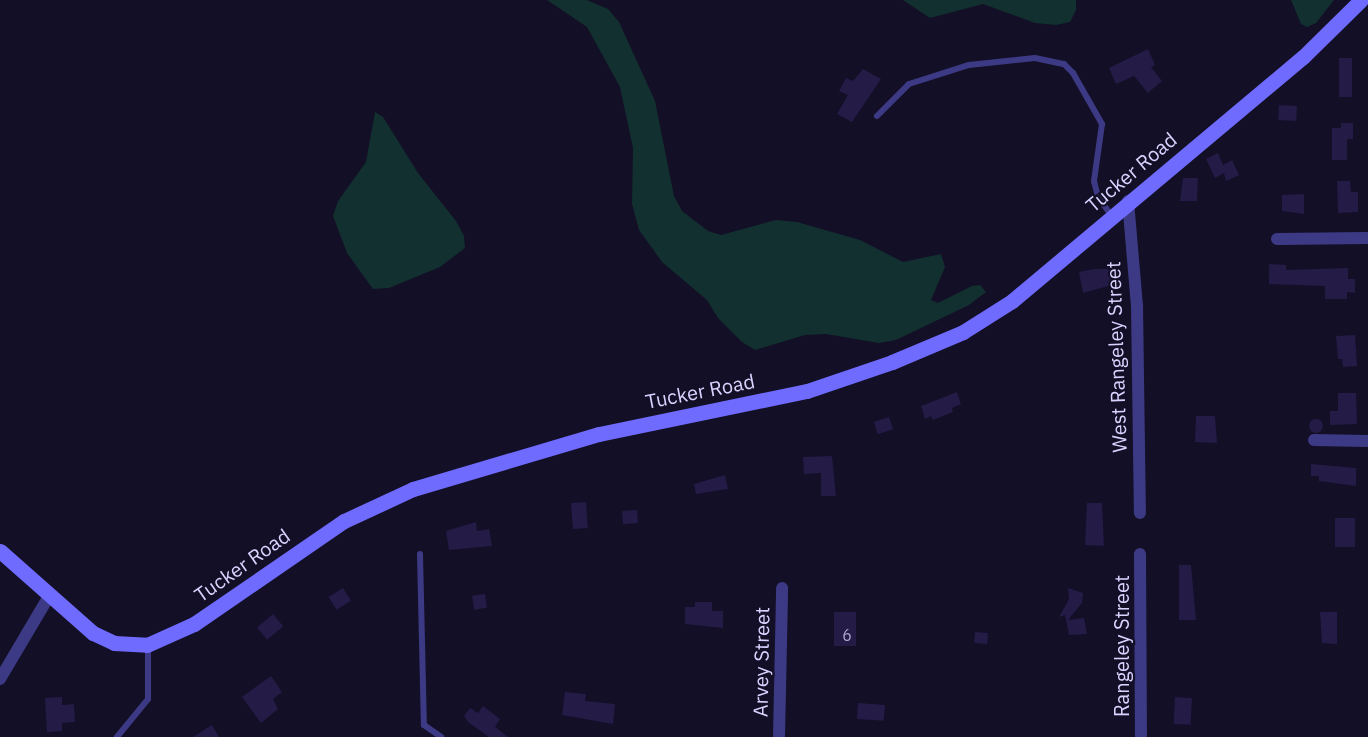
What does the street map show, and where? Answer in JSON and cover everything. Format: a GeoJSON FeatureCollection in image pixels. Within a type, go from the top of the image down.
{"type":"FeatureCollection","features":[{"type":"Feature","properties":{"kind":"main road","name":"Tucker Road"},"geometry":{"type":"LineString","coordinates":[[147,645],[188,628],[336,526],[397,495],[598,434],[807,390],[947,340],[1012,301],[1111,215],[1303,57],[1361,0]]}},
{"type":"Feature","properties":{"kind":"main road"},"geometry":{"type":"LineString","coordinates":[[0,551],[49,596],[104,639],[147,645]]}},
{"type":"Feature","properties":{"kind":"street","name":"West Rangeley Street"},"geometry":{"type":"LineString","coordinates":[[1128,201],[1137,305],[1140,513]]}},
{"type":"Feature","properties":{"kind":"street"},"geometry":{"type":"LineString","coordinates":[[1277,239],[1368,238]]}},
{"type":"Feature","properties":{"kind":"street"},"geometry":{"type":"LineString","coordinates":[[1314,440],[1368,441]]}},
{"type":"Feature","properties":{"kind":"street","name":"Rangeley Street"},"geometry":{"type":"LineString","coordinates":[[1140,554],[1141,737]]}},
{"type":"Feature","properties":{"kind":"street","name":"Arvey Street"},"geometry":{"type":"LineString","coordinates":[[779,737],[782,588]]}},
{"type":"Feature","properties":{"kind":"street"},"geometry":{"type":"LineString","coordinates":[[0,679],[49,596]]}},
{"type":"Feature","properties":{"kind":"lane"},"geometry":{"type":"LineString","coordinates":[[877,116],[909,84],[969,65],[1035,58],[1064,64],[1073,73],[1102,124],[1094,181],[1098,197],[1111,215]]}},
{"type":"Feature","properties":{"kind":"lane"},"geometry":{"type":"LineString","coordinates":[[420,554],[424,725],[441,737]]}},
{"type":"Feature","properties":{"kind":"lane"},"geometry":{"type":"LineString","coordinates":[[117,737],[148,699],[147,645]]}},
{"type":"Feature","properties":{"kind":"green space"},"geometry":{"type":"Polygon","coordinates":[[[547,0],[587,0],[608,9],[619,22],[655,101],[674,196],[682,211],[708,231],[721,235],[776,220],[797,222],[860,240],[903,262],[941,254],[945,267],[931,300],[938,303],[972,286],[980,285],[986,292],[969,305],[896,340],[879,343],[826,334],[805,335],[755,350],[742,342],[718,318],[707,300],[662,262],[639,230],[632,204],[633,148],[620,87],[587,27],[547,0]]]}},
{"type":"Feature","properties":{"kind":"green space"},"geometry":{"type":"Polygon","coordinates":[[[903,0],[1076,0],[1076,10],[1070,22],[1056,25],[1035,23],[983,4],[930,18],[903,0]]]}},
{"type":"Feature","properties":{"kind":"green space"},"geometry":{"type":"Polygon","coordinates":[[[1291,0],[1334,0],[1316,23],[1307,27],[1301,24],[1291,0]]]}},
{"type":"Feature","properties":{"kind":"green space"},"geometry":{"type":"Polygon","coordinates":[[[375,112],[383,117],[418,173],[456,221],[464,236],[465,248],[440,267],[389,288],[373,289],[347,253],[333,216],[338,201],[366,162],[375,112]]]}},
{"type":"Feature","properties":{"kind":"building"},"geometry":{"type":"Polygon","coordinates":[[[1148,49],[1155,65],[1151,67],[1162,81],[1148,93],[1134,76],[1116,84],[1109,68],[1148,49]]]}},
{"type":"Feature","properties":{"kind":"building"},"geometry":{"type":"Polygon","coordinates":[[[1339,58],[1352,58],[1352,97],[1339,97],[1339,58]]]}},
{"type":"Feature","properties":{"kind":"building"},"geometry":{"type":"Polygon","coordinates":[[[863,69],[881,79],[852,122],[837,114],[848,95],[839,91],[846,78],[853,81],[863,69]]]}},
{"type":"Feature","properties":{"kind":"building"},"geometry":{"type":"Polygon","coordinates":[[[1279,105],[1297,106],[1296,121],[1278,120],[1279,105]]]}},
{"type":"Feature","properties":{"kind":"building"},"geometry":{"type":"Polygon","coordinates":[[[1341,123],[1353,123],[1353,139],[1347,139],[1347,160],[1332,160],[1332,128],[1341,128],[1341,123]]]}},
{"type":"Feature","properties":{"kind":"building"},"geometry":{"type":"Polygon","coordinates":[[[1218,153],[1223,165],[1232,160],[1239,175],[1226,181],[1224,173],[1215,178],[1206,159],[1218,153]]]}},
{"type":"Feature","properties":{"kind":"building"},"geometry":{"type":"Polygon","coordinates":[[[1183,178],[1198,178],[1197,201],[1180,201],[1183,178]]]}},
{"type":"Feature","properties":{"kind":"building"},"geometry":{"type":"Polygon","coordinates":[[[1337,181],[1350,181],[1351,192],[1358,192],[1358,212],[1338,213],[1337,181]]]}},
{"type":"Feature","properties":{"kind":"building"},"geometry":{"type":"Polygon","coordinates":[[[1304,194],[1304,214],[1282,211],[1282,195],[1304,194]]]}},
{"type":"Feature","properties":{"kind":"building"},"geometry":{"type":"Polygon","coordinates":[[[1269,264],[1286,265],[1286,270],[1348,268],[1348,279],[1355,279],[1355,293],[1347,292],[1347,299],[1325,299],[1325,286],[1269,284],[1269,264]]]}},
{"type":"Feature","properties":{"kind":"building"},"geometry":{"type":"Polygon","coordinates":[[[1109,269],[1112,285],[1083,293],[1079,272],[1109,269]]]}},
{"type":"Feature","properties":{"kind":"building"},"geometry":{"type":"Polygon","coordinates":[[[1355,335],[1357,366],[1343,367],[1342,359],[1338,359],[1336,336],[1355,335]]]}},
{"type":"Feature","properties":{"kind":"building"},"geometry":{"type":"Polygon","coordinates":[[[957,392],[961,404],[952,408],[953,412],[933,420],[931,416],[925,419],[921,406],[957,392]]]}},
{"type":"Feature","properties":{"kind":"building"},"geometry":{"type":"Polygon","coordinates":[[[1338,393],[1356,393],[1357,424],[1330,425],[1330,411],[1338,411],[1338,393]]]}},
{"type":"Feature","properties":{"kind":"building"},"geometry":{"type":"Polygon","coordinates":[[[1196,416],[1215,416],[1217,443],[1195,442],[1196,416]]]}},
{"type":"Feature","properties":{"kind":"building"},"geometry":{"type":"Polygon","coordinates":[[[889,417],[893,429],[878,434],[874,422],[889,417]]]}},
{"type":"Feature","properties":{"kind":"building"},"geometry":{"type":"Polygon","coordinates":[[[1313,419],[1319,419],[1323,426],[1319,433],[1313,433],[1309,429],[1309,423],[1313,419]]]}},
{"type":"Feature","properties":{"kind":"building"},"geometry":{"type":"Polygon","coordinates":[[[832,456],[836,496],[821,496],[821,473],[804,474],[803,457],[832,456]]]}},
{"type":"Feature","properties":{"kind":"building"},"geometry":{"type":"Polygon","coordinates":[[[1311,464],[1356,468],[1356,486],[1319,481],[1319,476],[1311,476],[1311,464]]]}},
{"type":"Feature","properties":{"kind":"building"},"geometry":{"type":"Polygon","coordinates":[[[725,475],[728,489],[696,494],[694,484],[725,475]]]}},
{"type":"Feature","properties":{"kind":"building"},"geometry":{"type":"Polygon","coordinates":[[[586,502],[588,528],[573,529],[571,503],[586,502]]]}},
{"type":"Feature","properties":{"kind":"building"},"geometry":{"type":"Polygon","coordinates":[[[1087,503],[1102,503],[1104,546],[1085,545],[1087,503]]]}},
{"type":"Feature","properties":{"kind":"building"},"geometry":{"type":"Polygon","coordinates":[[[637,510],[638,523],[623,524],[622,511],[637,510]]]}},
{"type":"Feature","properties":{"kind":"building"},"geometry":{"type":"Polygon","coordinates":[[[1335,518],[1355,518],[1355,547],[1335,547],[1335,518]]]}},
{"type":"Feature","properties":{"kind":"building"},"geometry":{"type":"Polygon","coordinates":[[[476,522],[477,531],[489,529],[492,546],[449,550],[446,531],[476,522]]]}},
{"type":"Feature","properties":{"kind":"building"},"geometry":{"type":"Polygon","coordinates":[[[1179,565],[1191,565],[1196,620],[1179,620],[1179,565]]]}},
{"type":"Feature","properties":{"kind":"building"},"geometry":{"type":"Polygon","coordinates":[[[343,588],[351,601],[337,610],[329,597],[343,588]]]}},
{"type":"Feature","properties":{"kind":"building"},"geometry":{"type":"Polygon","coordinates":[[[1068,588],[1083,593],[1082,603],[1068,620],[1084,618],[1087,634],[1069,635],[1065,615],[1059,617],[1069,599],[1068,588]]]}},
{"type":"Feature","properties":{"kind":"building"},"geometry":{"type":"Polygon","coordinates":[[[485,594],[487,608],[474,610],[472,596],[485,594]]]}},
{"type":"Feature","properties":{"kind":"building"},"geometry":{"type":"Polygon","coordinates":[[[695,602],[712,602],[712,611],[723,611],[723,628],[685,624],[685,607],[695,607],[695,602]]]}},
{"type":"Feature","properties":{"kind":"building"},"geometry":{"type":"Polygon","coordinates":[[[834,612],[856,612],[856,646],[834,646],[834,612]]]}},
{"type":"Feature","properties":{"kind":"building"},"geometry":{"type":"Polygon","coordinates":[[[1320,612],[1337,612],[1337,644],[1322,643],[1320,612]]]}},
{"type":"Feature","properties":{"kind":"building"},"geometry":{"type":"Polygon","coordinates":[[[273,614],[283,626],[267,640],[257,627],[273,614]]]}},
{"type":"Feature","properties":{"kind":"building"},"geometry":{"type":"Polygon","coordinates":[[[975,632],[988,633],[987,644],[974,643],[975,632]]]}},
{"type":"Feature","properties":{"kind":"building"},"geometry":{"type":"Polygon","coordinates":[[[271,676],[282,692],[273,699],[278,709],[261,723],[242,697],[271,676]]]}},
{"type":"Feature","properties":{"kind":"building"},"geometry":{"type":"Polygon","coordinates":[[[565,692],[586,694],[585,701],[615,704],[613,724],[562,715],[565,692]]]}},
{"type":"Feature","properties":{"kind":"building"},"geometry":{"type":"Polygon","coordinates":[[[62,697],[62,705],[74,704],[75,722],[62,723],[62,731],[47,732],[45,698],[62,697]]]}},
{"type":"Feature","properties":{"kind":"building"},"geometry":{"type":"Polygon","coordinates":[[[1175,697],[1192,698],[1191,725],[1174,724],[1175,697]]]}},
{"type":"Feature","properties":{"kind":"building"},"geometry":{"type":"Polygon","coordinates":[[[858,703],[885,705],[884,721],[857,719],[858,703]]]}},
{"type":"Feature","properties":{"kind":"building"},"geometry":{"type":"Polygon","coordinates":[[[483,706],[500,719],[495,727],[508,737],[489,737],[468,722],[464,716],[470,708],[478,713],[483,706]]]}},
{"type":"Feature","properties":{"kind":"building"},"geometry":{"type":"Polygon","coordinates":[[[212,725],[219,737],[193,737],[212,725]]]}}]}
